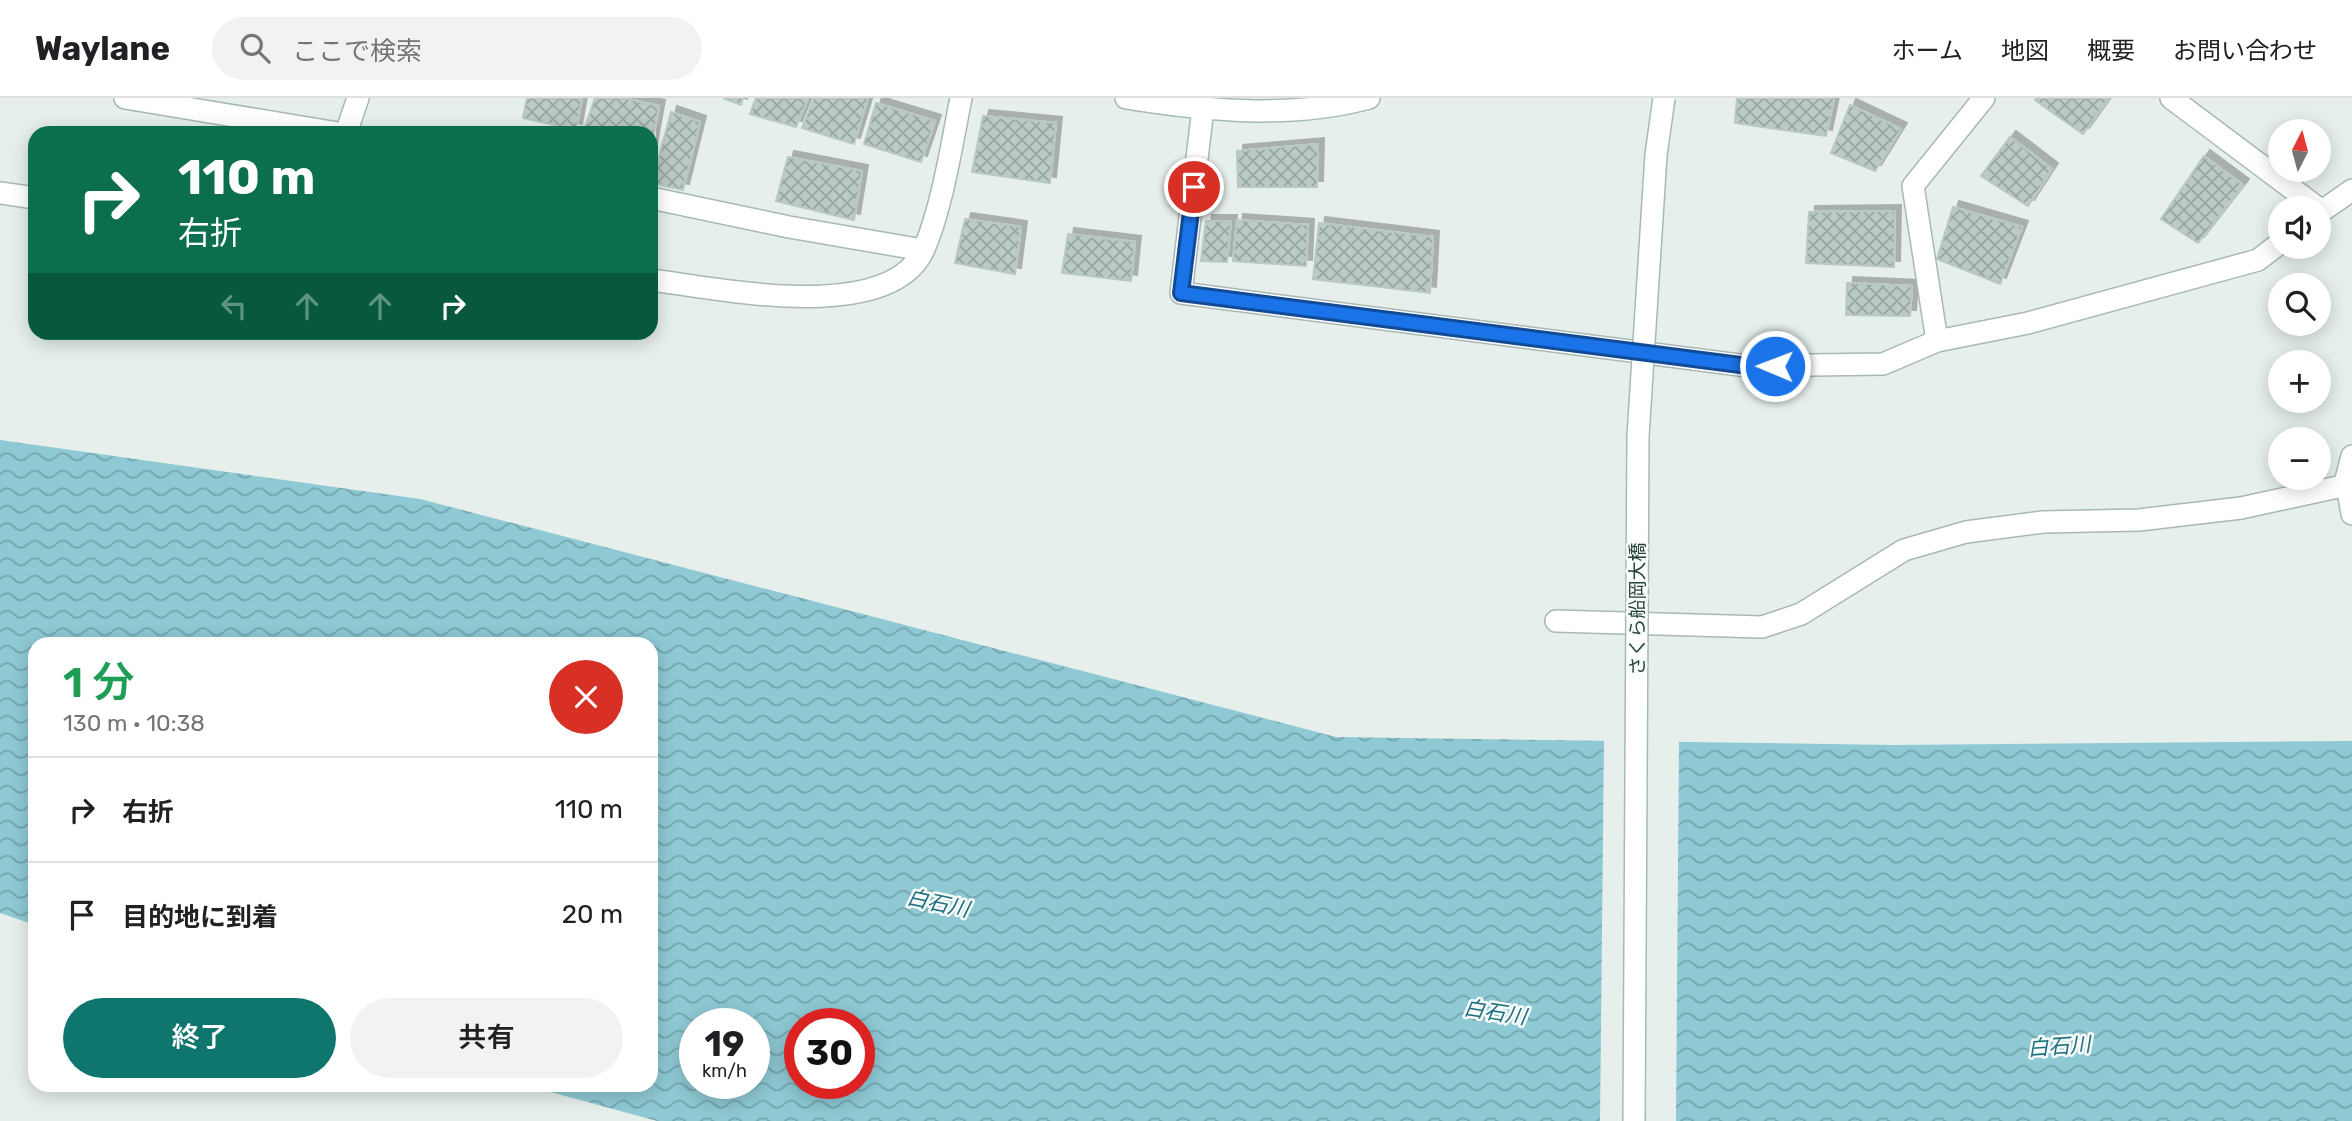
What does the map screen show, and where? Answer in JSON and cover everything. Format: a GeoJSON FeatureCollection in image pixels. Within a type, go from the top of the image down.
{"type":"FeatureCollection","features":[{"type":"Feature","properties":{"kind":"street"},"geometry":{"type":"LineString","coordinates":[[125,98],[295,126]]}},
{"type":"Feature","properties":{"kind":"street"},"geometry":{"type":"LineString","coordinates":[[348,126],[358,98]]}},
{"type":"Feature","properties":{"kind":"street"},"geometry":{"type":"LineString","coordinates":[[658,281],[761,293],[839,296],[891,282],[909,268],[923,250],[948,163],[961,98]]}},
{"type":"Feature","properties":{"kind":"street"},"geometry":{"type":"LineString","coordinates":[[1126,98],[1203,108],[1276,111],[1330,108],[1369,98]]}},
{"type":"Feature","properties":{"kind":"street","name":"さくら船岡大橋"},"geometry":{"type":"LineString","coordinates":[[1634,1121],[1638,436],[1656,155],[1664,98]]}},
{"type":"Feature","properties":{"kind":"street"},"geometry":{"type":"LineString","coordinates":[[1937,341],[1913,186],[1984,98]]}},
{"type":"Feature","properties":{"kind":"street"},"geometry":{"type":"LineString","coordinates":[[2171,98],[2300,196]]}},
{"type":"Feature","properties":{"kind":"street"},"geometry":{"type":"LineString","coordinates":[[1203,108],[1181,293],[1748,366],[1883,364],[1937,341],[2028,323],[2173,286],[2258,260],[2268,252]]}},
{"type":"Feature","properties":{"kind":"street"},"geometry":{"type":"LineString","coordinates":[[2331,203],[2352,190]]}},
{"type":"Feature","properties":{"kind":"street"},"geometry":{"type":"LineString","coordinates":[[0,193],[28,197]]}},
{"type":"Feature","properties":{"kind":"street"},"geometry":{"type":"LineString","coordinates":[[658,199],[789,227],[923,250]]}},
{"type":"Feature","properties":{"kind":"street"},"geometry":{"type":"LineString","coordinates":[[2352,456],[2347,485],[2352,514]]}},
{"type":"Feature","properties":{"kind":"street"},"geometry":{"type":"LineString","coordinates":[[1556,621],[1762,627],[1801,614],[1904,550],[1966,532],[2043,523],[2139,520],[2241,508],[2347,485]]}},
{"type":"Feature","properties":{"kind":"water","name":"白石川"},"geometry":{"type":"Polygon","coordinates":[[[0,440],[420,499],[1336,737],[1894,745],[2352,741],[2352,1121],[657,1121],[551,1092],[658,1092],[658,637],[28,637],[28,923],[0,913],[0,440]]]}},
{"type":"Feature","properties":{"kind":"pier"},"geometry":{"type":"Polygon","coordinates":[[[1604,738],[1679,739],[1676,1121],[1600,1121],[1604,738]]]}},
{"type":"Feature","properties":{"kind":"building"},"geometry":{"type":"Polygon","coordinates":[[[527,98],[582,98],[577,126],[558,126],[523,118],[527,98]]]}},
{"type":"Feature","properties":{"kind":"building"},"geometry":{"type":"Polygon","coordinates":[[[595,98],[623,98],[659,106],[655,126],[585,126],[595,98]]]}},
{"type":"Feature","properties":{"kind":"building"},"geometry":{"type":"Polygon","coordinates":[[[723,98],[743,98],[741,105],[723,98]]]}},
{"type":"Feature","properties":{"kind":"building"},"geometry":{"type":"Polygon","coordinates":[[[756,98],[808,98],[796,127],[750,114],[756,98]]]}},
{"type":"Feature","properties":{"kind":"building"},"geometry":{"type":"Polygon","coordinates":[[[814,98],[868,98],[854,144],[802,128],[814,98]]]}},
{"type":"Feature","properties":{"kind":"building"},"geometry":{"type":"Polygon","coordinates":[[[1737,98],[1834,98],[1826,136],[1735,123],[1737,98]]]}},
{"type":"Feature","properties":{"kind":"building"},"geometry":{"type":"Polygon","coordinates":[[[2109,98],[2083,134],[2035,100],[2109,98]]]}},
{"type":"Feature","properties":{"kind":"building"},"geometry":{"type":"Polygon","coordinates":[[[876,103],[935,121],[921,162],[864,144],[876,103]]]}},
{"type":"Feature","properties":{"kind":"building"},"geometry":{"type":"Polygon","coordinates":[[[1850,105],[1901,129],[1875,171],[1831,153],[1850,105]]]}},
{"type":"Feature","properties":{"kind":"building"},"geometry":{"type":"Polygon","coordinates":[[[671,112],[700,122],[683,190],[658,184],[658,161],[671,112]]]}},
{"type":"Feature","properties":{"kind":"building"},"geometry":{"type":"Polygon","coordinates":[[[983,116],[1056,123],[1050,183],[972,172],[983,116]]]}},
{"type":"Feature","properties":{"kind":"building"},"geometry":{"type":"Polygon","coordinates":[[[2010,137],[2052,169],[2028,206],[1981,176],[2010,137]]]}},
{"type":"Feature","properties":{"kind":"building"},"geometry":{"type":"Polygon","coordinates":[[[1318,144],[1317,187],[1238,187],[1237,151],[1318,144]]]}},
{"type":"Feature","properties":{"kind":"building"},"geometry":{"type":"Polygon","coordinates":[[[2204,156],[2243,185],[2198,243],[2161,219],[2204,156]]]}},
{"type":"Feature","properties":{"kind":"building"},"geometry":{"type":"Polygon","coordinates":[[[788,157],[862,171],[854,220],[776,201],[788,157]]]}},
{"type":"Feature","properties":{"kind":"building"},"geometry":{"type":"Polygon","coordinates":[[[1953,207],[2022,227],[2000,284],[1937,259],[1953,207]]]}},
{"type":"Feature","properties":{"kind":"building"},"geometry":{"type":"Polygon","coordinates":[[[1895,211],[1894,267],[1806,263],[1809,212],[1895,211]]]}},
{"type":"Feature","properties":{"kind":"building"},"geometry":{"type":"Polygon","coordinates":[[[965,219],[1021,227],[1015,274],[955,263],[965,219]]]}},
{"type":"Feature","properties":{"kind":"building"},"geometry":{"type":"Polygon","coordinates":[[[1237,220],[1308,225],[1306,266],[1233,261],[1237,220]]]}},
{"type":"Feature","properties":{"kind":"building"},"geometry":{"type":"Polygon","coordinates":[[[1206,221],[1231,221],[1227,262],[1201,261],[1206,221]]]}},
{"type":"Feature","properties":{"kind":"building"},"geometry":{"type":"Polygon","coordinates":[[[1319,223],[1433,237],[1430,293],[1313,279],[1319,223]]]}},
{"type":"Feature","properties":{"kind":"building"},"geometry":{"type":"Polygon","coordinates":[[[1068,234],[1135,242],[1131,281],[1062,273],[1068,234]]]}},
{"type":"Feature","properties":{"kind":"building"},"geometry":{"type":"Polygon","coordinates":[[[1847,283],[1912,286],[1910,316],[1846,315],[1847,283]]]}},
{"type":"Feature","properties":{"kind":"route"},"geometry":{"type":"LineString","coordinates":[[1194,187],[1181,293],[1748,366],[1775,366]]}}]}
